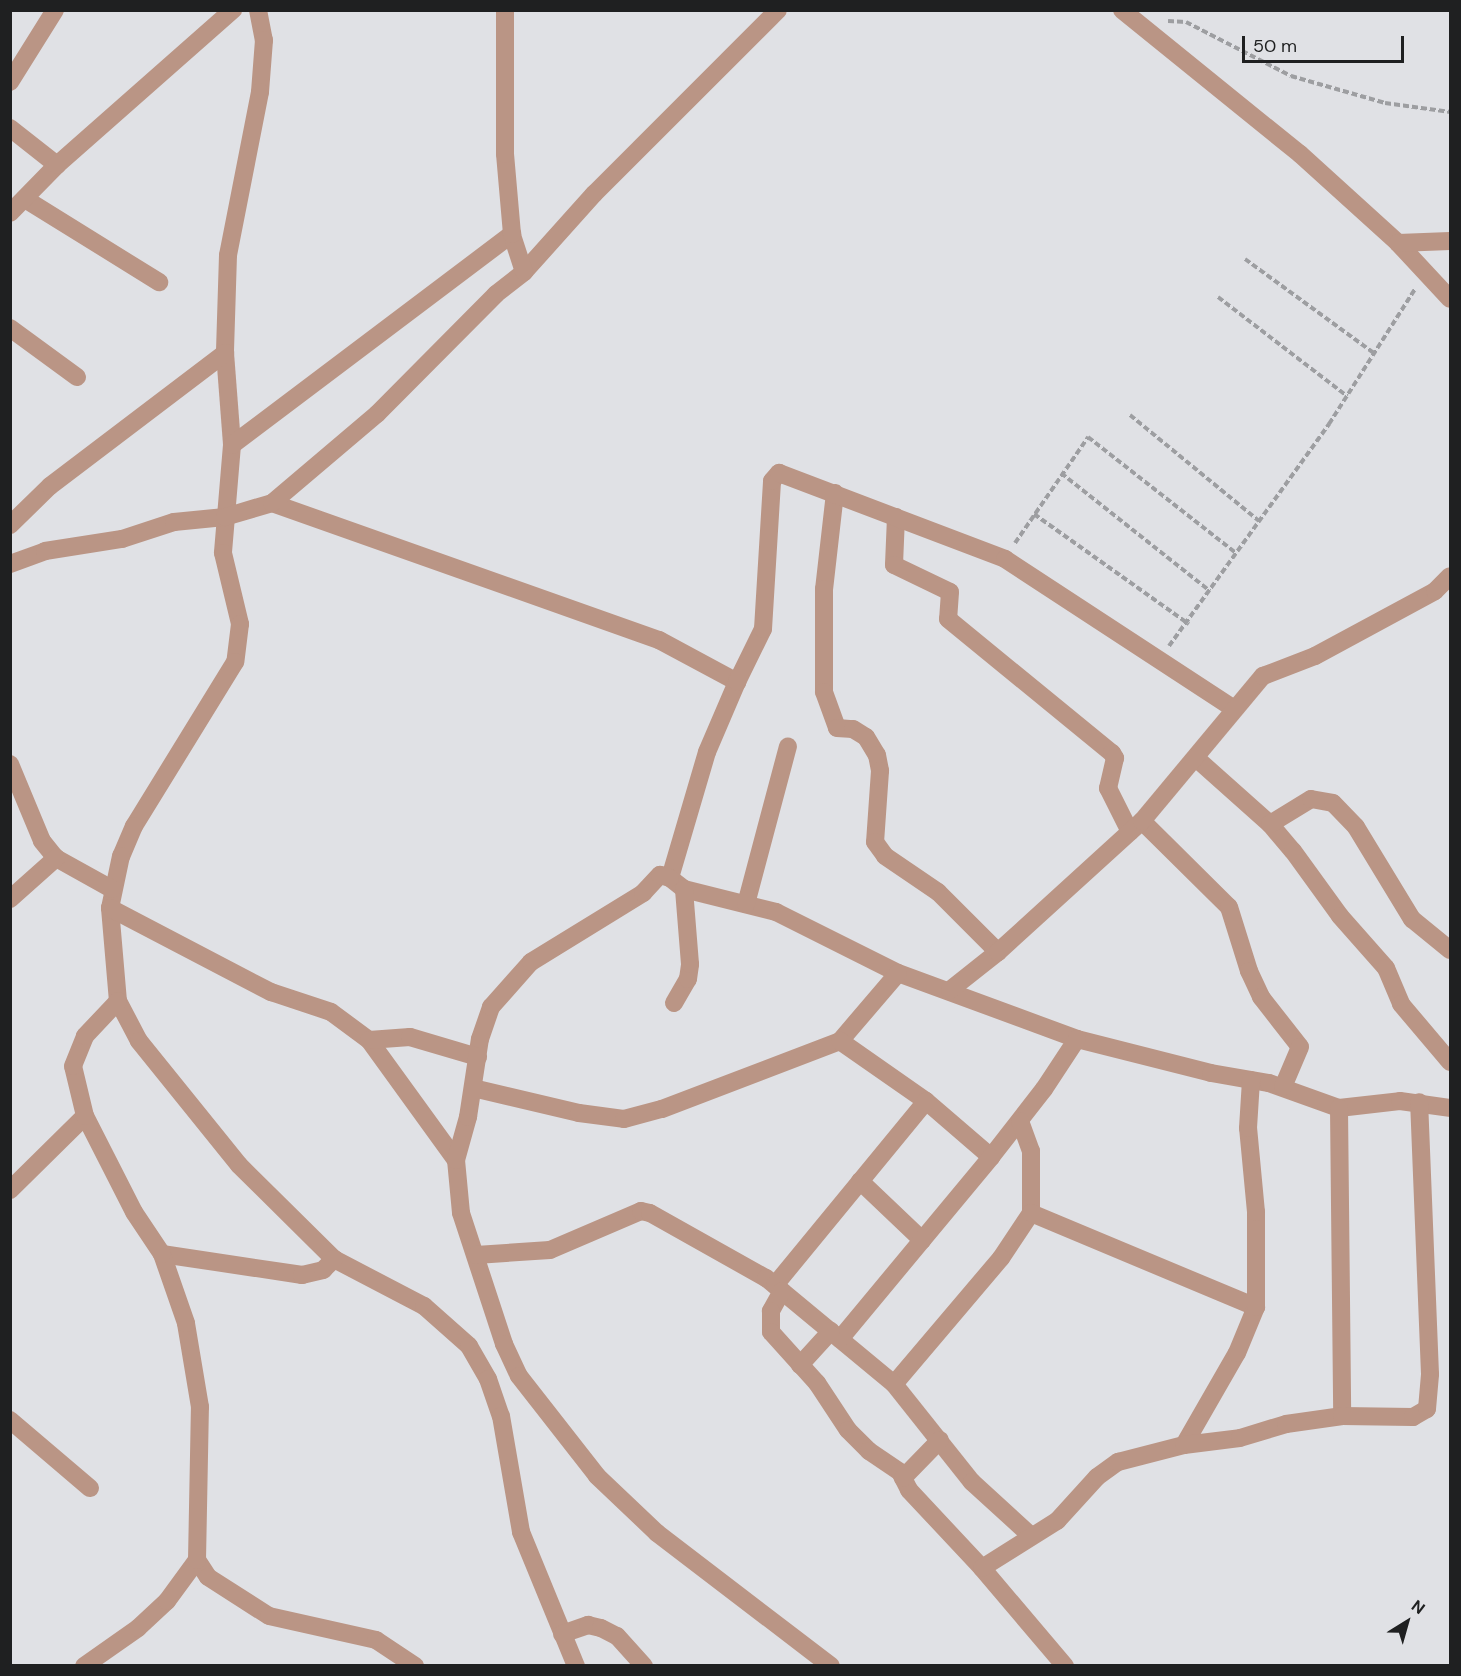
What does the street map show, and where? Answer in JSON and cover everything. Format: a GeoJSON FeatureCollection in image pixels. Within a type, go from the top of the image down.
{"type":"FeatureCollection","features":[{"type":"Feature","properties":{"kind":"street"},"geometry":{"type":"LineString","coordinates":[[10,82],[55,10]]}},
{"type":"Feature","properties":{"kind":"street"},"geometry":{"type":"LineString","coordinates":[[10,213],[57,165],[233,10]]}},
{"type":"Feature","properties":{"kind":"street"},"geometry":{"type":"LineString","coordinates":[[258,10],[264,40],[260,92],[228,255],[225,353],[232,445],[223,553],[240,624],[235,662],[134,826],[112,889],[110,908],[118,1001],[139,1041],[239,1165],[334,1259],[424,1306],[469,1346],[488,1379],[501,1416],[521,1532],[576,1665]]}},
{"type":"Feature","properties":{"kind":"street"},"geometry":{"type":"LineString","coordinates":[[505,10],[505,154],[512,234],[524,272]]}},
{"type":"Feature","properties":{"kind":"street"},"geometry":{"type":"LineString","coordinates":[[10,564],[45,551],[122,539],[174,522],[225,517],[272,502],[377,414],[496,294],[524,272],[594,194],[778,10]]}},
{"type":"Feature","properties":{"kind":"street"},"geometry":{"type":"LineString","coordinates":[[1122,10],[1138,20],[1178,59],[1300,154],[1398,243],[1450,299]]}},
{"type":"Feature","properties":{"kind":"street"},"geometry":{"type":"LineString","coordinates":[[10,128],[57,165]]}},
{"type":"Feature","properties":{"kind":"street"},"geometry":{"type":"LineString","coordinates":[[25,199],[159,282]]}},
{"type":"Feature","properties":{"kind":"street"},"geometry":{"type":"LineString","coordinates":[[232,445],[512,234]]}},
{"type":"Feature","properties":{"kind":"street"},"geometry":{"type":"LineString","coordinates":[[1398,243],[1450,241]]}},
{"type":"Feature","properties":{"kind":"street"},"geometry":{"type":"LineString","coordinates":[[10,328],[77,377]]}},
{"type":"Feature","properties":{"kind":"street"},"geometry":{"type":"LineString","coordinates":[[10,525],[50,486],[225,353]]}},
{"type":"Feature","properties":{"kind":"street"},"geometry":{"type":"LineString","coordinates":[[670,878],[707,752],[763,628],[772,481],[779,473],[1005,559],[1234,709]]}},
{"type":"Feature","properties":{"kind":"street"},"geometry":{"type":"LineString","coordinates":[[835,493],[824,589],[824,692],[837,728],[853,729],[866,736],[877,755],[880,771],[875,842],[885,856],[938,892],[998,952]]}},
{"type":"Feature","properties":{"kind":"street"},"geometry":{"type":"LineString","coordinates":[[272,502],[659,640],[737,682]]}},
{"type":"Feature","properties":{"kind":"street"},"geometry":{"type":"LineString","coordinates":[[896,517],[894,565],[950,592],[948,619],[1112,753],[1115,758],[1107,785],[1136,826],[1229,907],[1249,971],[1261,997],[1300,1047],[1284,1088]]}},
{"type":"Feature","properties":{"kind":"street"},"geometry":{"type":"LineString","coordinates":[[950,990],[998,952],[1136,826],[1197,759],[1234,709],[1263,676],[1315,656],[1435,591],[1450,576]]}},
{"type":"Feature","properties":{"kind":"street"},"geometry":{"type":"LineString","coordinates":[[746,904],[788,746]]}},
{"type":"Feature","properties":{"kind":"street"},"geometry":{"type":"LineString","coordinates":[[1197,759],[1270,825],[1340,916],[1386,968],[1401,1004],[1450,1062]]}},
{"type":"Feature","properties":{"kind":"street"},"geometry":{"type":"LineString","coordinates":[[10,764],[42,841],[56,858],[112,889]]}},
{"type":"Feature","properties":{"kind":"street"},"geometry":{"type":"LineString","coordinates":[[1270,825],[1311,799],[1332,803],[1356,827],[1408,914],[1450,950]]}},
{"type":"Feature","properties":{"kind":"street"},"geometry":{"type":"LineString","coordinates":[[10,899],[56,858]]}},
{"type":"Feature","properties":{"kind":"street"},"geometry":{"type":"LineString","coordinates":[[831,1665],[657,1533],[597,1476],[519,1376],[504,1344],[461,1213],[456,1160],[491,1007],[531,962],[643,893],[660,875],[670,878],[684,889],[746,904],[821,932],[898,974],[950,990],[1077,1039],[1284,1088],[1339,1108],[1419,1102],[1450,1107]]}},
{"type":"Feature","properties":{"kind":"street"},"geometry":{"type":"LineString","coordinates":[[674,1003],[688,979],[690,964],[684,889]]}},
{"type":"Feature","properties":{"kind":"street"},"geometry":{"type":"LineString","coordinates":[[110,908],[271,992],[331,1012],[369,1040],[456,1160]]}},
{"type":"Feature","properties":{"kind":"street"},"geometry":{"type":"LineString","coordinates":[[472,1088],[579,1113],[624,1119],[662,1109],[840,1041],[898,974]]}},
{"type":"Feature","properties":{"kind":"street"},"geometry":{"type":"LineString","coordinates":[[84,1665],[138,1628],[166,1601],[196,1560],[200,1407],[186,1323],[162,1254],[134,1212],[85,1116],[74,1066],[85,1036],[118,1001]]}},
{"type":"Feature","properties":{"kind":"street"},"geometry":{"type":"LineString","coordinates":[[369,1040],[410,1037],[478,1057]]}},
{"type":"Feature","properties":{"kind":"street"},"geometry":{"type":"LineString","coordinates":[[800,1365],[835,1335],[922,1239],[1020,1121],[1077,1039]]}},
{"type":"Feature","properties":{"kind":"street"},"geometry":{"type":"LineString","coordinates":[[840,1041],[926,1101],[992,1156]]}},
{"type":"Feature","properties":{"kind":"street"},"geometry":{"type":"LineString","coordinates":[[1184,1445],[1237,1353],[1256,1307],[1256,1212],[1248,1128],[1251,1080]]}},
{"type":"Feature","properties":{"kind":"street"},"geometry":{"type":"LineString","coordinates":[[926,1101],[860,1181],[779,1288],[771,1311],[771,1332],[800,1365],[848,1430],[903,1478],[909,1490],[982,1568],[1065,1665]]}},
{"type":"Feature","properties":{"kind":"street"},"geometry":{"type":"LineString","coordinates":[[982,1568],[1030,1535],[1057,1521],[1097,1477],[1118,1462],[1184,1445],[1342,1416],[1413,1417],[1426,1409],[1430,1374],[1419,1102]]}},
{"type":"Feature","properties":{"kind":"street"},"geometry":{"type":"LineString","coordinates":[[1339,1108],[1342,1416]]}},
{"type":"Feature","properties":{"kind":"street"},"geometry":{"type":"LineString","coordinates":[[10,1190],[85,1116]]}},
{"type":"Feature","properties":{"kind":"street"},"geometry":{"type":"LineString","coordinates":[[894,1384],[1001,1258],[1031,1213],[1031,1150],[1020,1121]]}},
{"type":"Feature","properties":{"kind":"street"},"geometry":{"type":"LineString","coordinates":[[860,1181],[922,1239]]}},
{"type":"Feature","properties":{"kind":"street"},"geometry":{"type":"LineString","coordinates":[[476,1255],[550,1250],[641,1211],[779,1288],[894,1384],[972,1482],[1030,1535]]}},
{"type":"Feature","properties":{"kind":"street"},"geometry":{"type":"LineString","coordinates":[[1031,1213],[1256,1307]]}},
{"type":"Feature","properties":{"kind":"street"},"geometry":{"type":"LineString","coordinates":[[162,1254],[302,1275],[323,1270],[334,1259]]}},
{"type":"Feature","properties":{"kind":"street"},"geometry":{"type":"LineString","coordinates":[[488,1379],[519,1376]]}},
{"type":"Feature","properties":{"kind":"street"},"geometry":{"type":"LineString","coordinates":[[10,1420],[90,1488]]}},
{"type":"Feature","properties":{"kind":"street"},"geometry":{"type":"LineString","coordinates":[[903,1478],[940,1440]]}},
{"type":"Feature","properties":{"kind":"street"},"geometry":{"type":"LineString","coordinates":[[196,1560],[208,1577],[269,1616],[376,1640],[415,1665]]}},
{"type":"Feature","properties":{"kind":"street"},"geometry":{"type":"LineString","coordinates":[[562,1634],[588,1626],[601,1628],[616,1636],[644,1665]]}},
{"type":"Feature","properties":{"kind":"path"},"geometry":{"type":"LineString","coordinates":[[1138,20],[1186,22],[1291,76],[1385,103],[1450,111]]}},
{"type":"Feature","properties":{"kind":"path"},"geometry":{"type":"LineString","coordinates":[[1245,259],[1374,353]]}},
{"type":"Feature","properties":{"kind":"path"},"geometry":{"type":"LineString","coordinates":[[1157,660],[1189,624],[1236,553],[1347,396],[1426,272]]}},
{"type":"Feature","properties":{"kind":"path"},"geometry":{"type":"LineString","coordinates":[[1218,297],[1347,396]]}},
{"type":"Feature","properties":{"kind":"path"},"geometry":{"type":"LineString","coordinates":[[1130,415],[1259,521]]}},
{"type":"Feature","properties":{"kind":"path"},"geometry":{"type":"LineString","coordinates":[[1005,559],[1061,473],[1089,437],[1236,553]]}},
{"type":"Feature","properties":{"kind":"path"},"geometry":{"type":"LineString","coordinates":[[1061,473],[1210,591]]}},
{"type":"Feature","properties":{"kind":"path"},"geometry":{"type":"LineString","coordinates":[[1034,514],[1189,624]]}}]}
